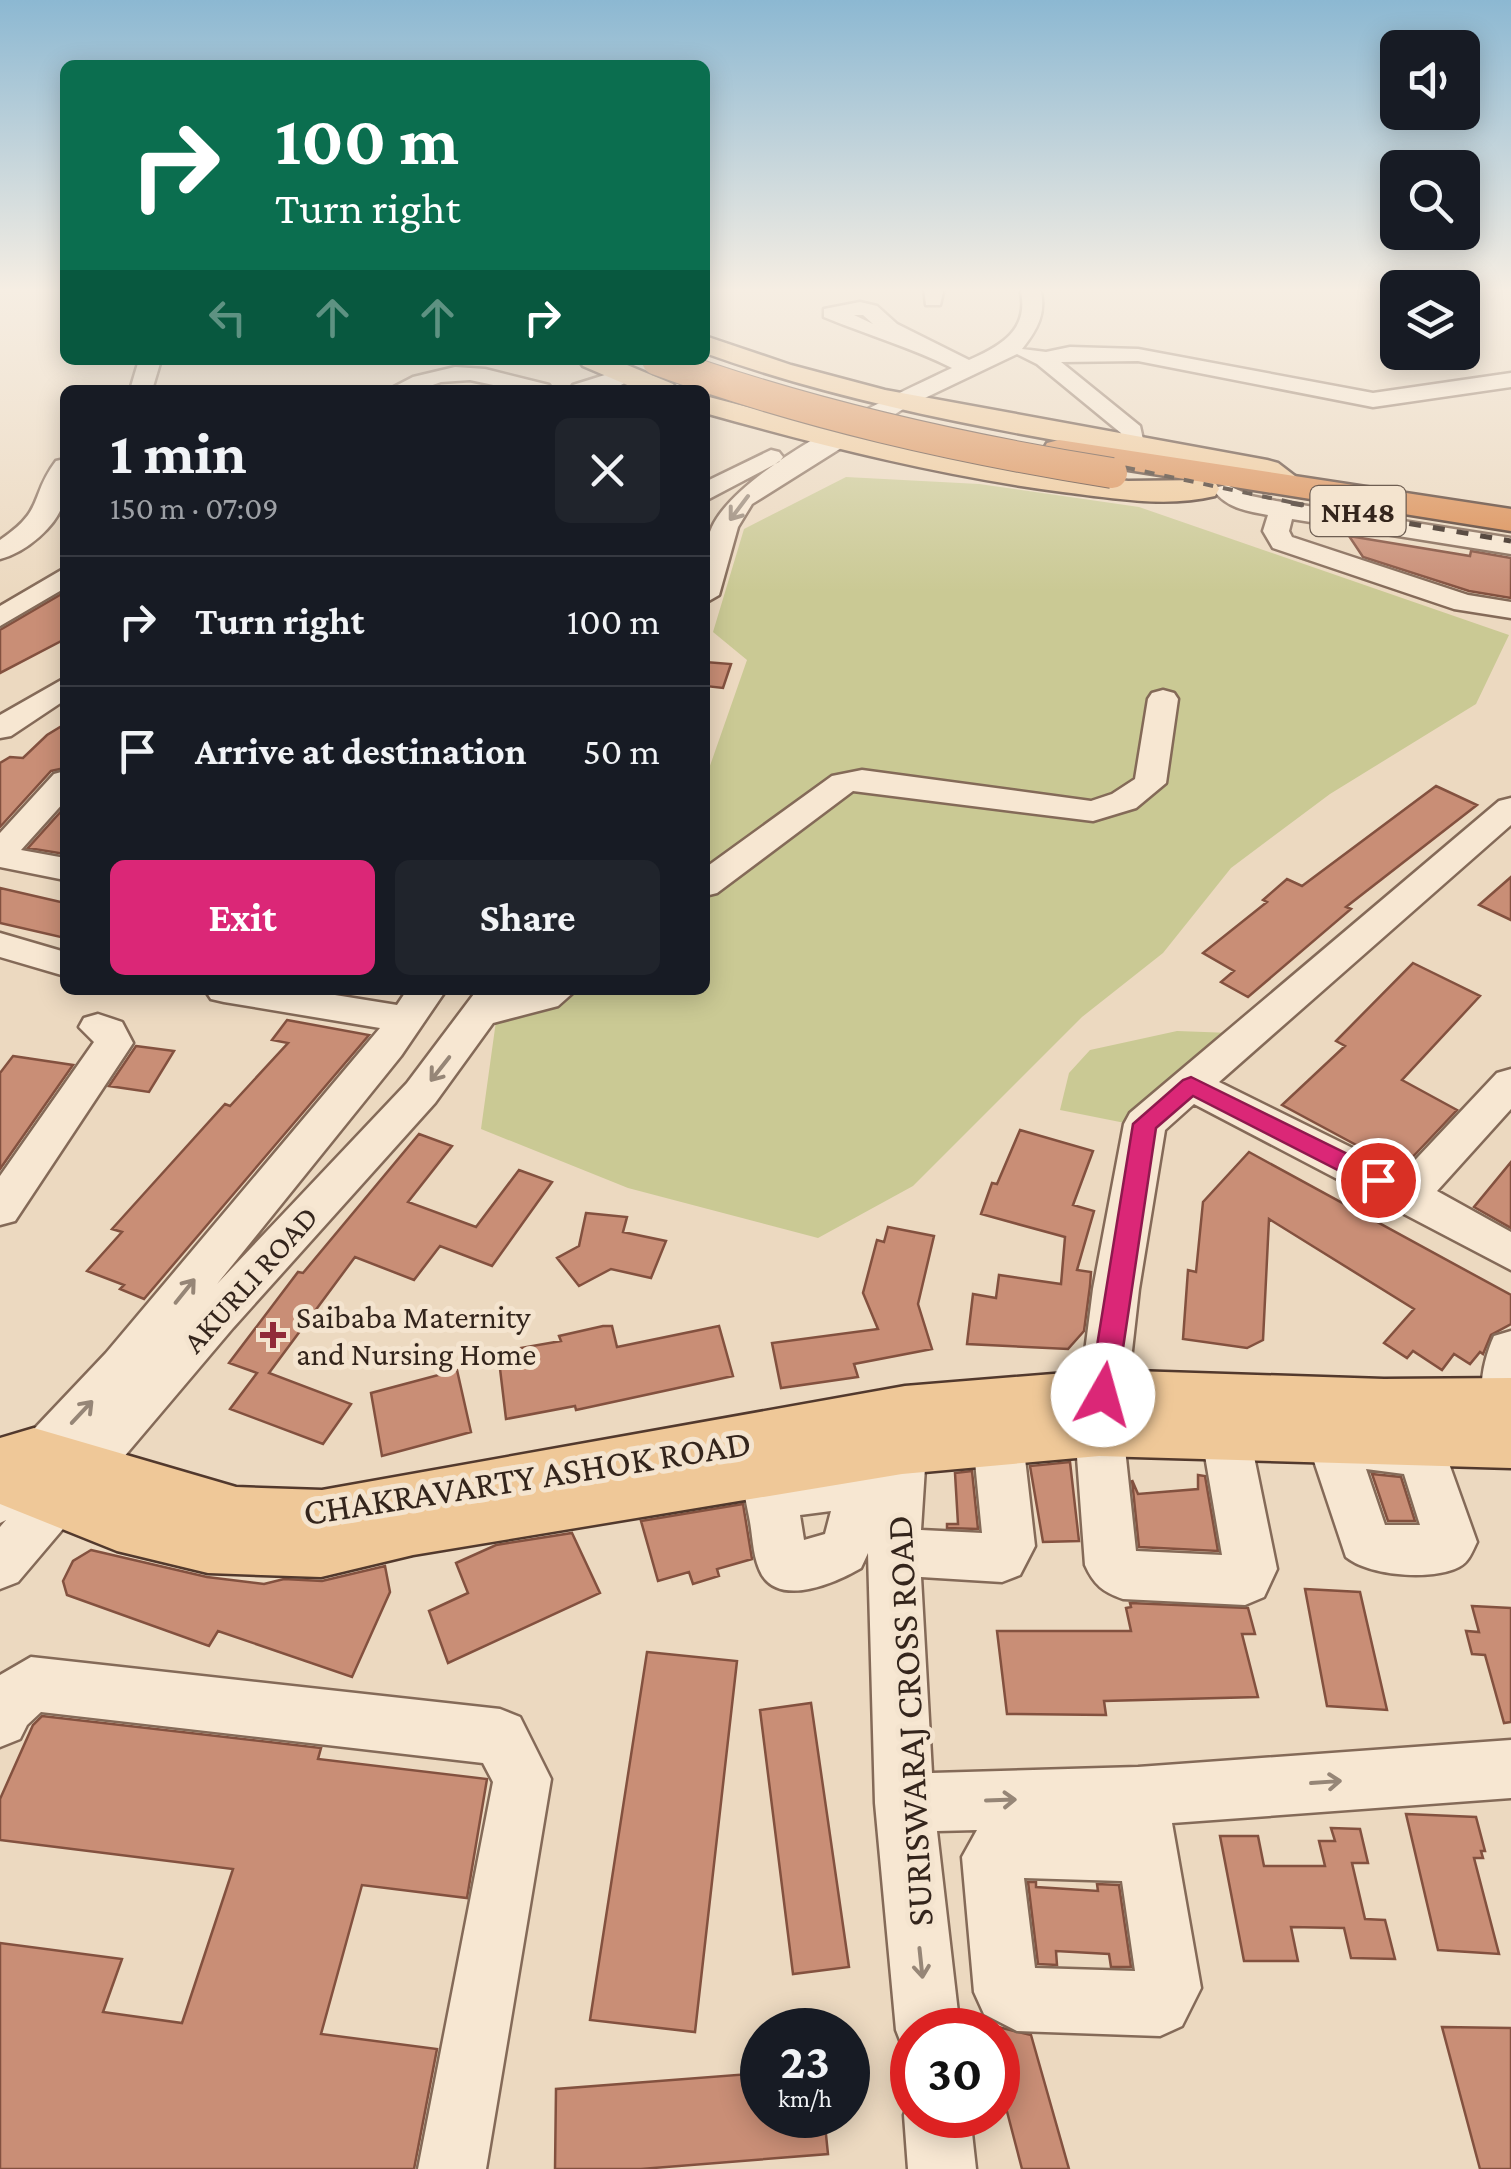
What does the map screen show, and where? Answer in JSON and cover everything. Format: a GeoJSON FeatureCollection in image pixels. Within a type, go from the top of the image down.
{"type":"FeatureCollection","features":[{"type":"Feature","properties":{"kind":"highway","name":"NH48"},"geometry":{"type":"LineString","coordinates":[[784,389],[862,414],[1127,461],[1281,503],[1468,513],[1511,520]]}},
{"type":"Feature","properties":{"kind":"highway","name":"NH48"},"geometry":{"type":"LineString","coordinates":[[710,391],[756,398],[884,431],[1127,461],[1216,490],[1281,503],[1511,534]]}},
{"type":"Feature","properties":{"kind":"highway"},"geometry":{"type":"LineString","coordinates":[[1468,513],[1484,502],[1511,500]]}},
{"type":"Feature","properties":{"kind":"main road"},"geometry":{"type":"LineString","coordinates":[[852,389],[1127,461]]}},
{"type":"Feature","properties":{"kind":"main road"},"geometry":{"type":"LineString","coordinates":[[710,405],[822,436],[1011,476],[1166,495],[1216,490]]}},
{"type":"Feature","properties":{"kind":"main road","name":"CHAKRAVARTY ASHOK ROAD"},"geometry":{"type":"LineString","coordinates":[[30,1474],[236,1516],[380,1521],[768,1483],[903,1430],[998,1441],[1101,1413],[1332,1443],[1509,1400]]}},
{"type":"Feature","properties":{"kind":"main road","name":"CHAKRAVARTY ASHOK ROAD"},"geometry":{"type":"LineString","coordinates":[[30,1474],[117,1522],[203,1553],[321,1547],[380,1521],[903,1430],[1101,1413],[1509,1400]]}},
{"type":"Feature","properties":{"kind":"street"},"geometry":{"type":"LineString","coordinates":[[710,481],[822,436],[913,389]]}},
{"type":"Feature","properties":{"kind":"street"},"geometry":{"type":"LineString","coordinates":[[892,400],[915,389]]}},
{"type":"Feature","properties":{"kind":"street"},"geometry":{"type":"LineString","coordinates":[[1082,389],[1132,431],[1127,461]]}},
{"type":"Feature","properties":{"kind":"street"},"geometry":{"type":"LineString","coordinates":[[1317,389],[1373,400],[1447,389]]}},
{"type":"Feature","properties":{"kind":"street"},"geometry":{"type":"LineString","coordinates":[[710,578],[725,527],[743,499],[822,436]]}},
{"type":"Feature","properties":{"kind":"street"},"geometry":{"type":"LineString","coordinates":[[0,551],[35,526],[50,506],[54,479],[60,472]]}},
{"type":"Feature","properties":{"kind":"street"},"geometry":{"type":"LineString","coordinates":[[1281,503],[1511,546]]}},
{"type":"Feature","properties":{"kind":"street"},"geometry":{"type":"LineString","coordinates":[[1281,503],[1511,554]]}},
{"type":"Feature","properties":{"kind":"street"},"geometry":{"type":"LineString","coordinates":[[1281,503],[1276,531],[1282,542],[1464,603],[1511,610]]}},
{"type":"Feature","properties":{"kind":"street"},"geometry":{"type":"LineString","coordinates":[[0,618],[60,579]]}},
{"type":"Feature","properties":{"kind":"street"},"geometry":{"type":"LineString","coordinates":[[7,719],[60,690]]}},
{"type":"Feature","properties":{"kind":"street"},"geometry":{"type":"LineString","coordinates":[[710,882],[843,783],[862,780],[1093,810],[1124,801],[1150,783],[1163,698]]}},
{"type":"Feature","properties":{"kind":"street"},"geometry":{"type":"LineString","coordinates":[[0,758],[60,720]]}},
{"type":"Feature","properties":{"kind":"street"},"geometry":{"type":"LineString","coordinates":[[60,787],[0,855],[60,867]]}},
{"type":"Feature","properties":{"kind":"street"},"geometry":{"type":"LineString","coordinates":[[1225,1432],[1251,1570],[1245,1580],[1123,1575],[1111,1564],[1101,1413],[1145,1124],[1496,849],[1511,808]]}},
{"type":"Feature","properties":{"kind":"street"},"geometry":{"type":"LineString","coordinates":[[0,945],[60,963]]}},
{"type":"Feature","properties":{"kind":"street"},"geometry":{"type":"LineString","coordinates":[[293,995],[417,1004]]}},
{"type":"Feature","properties":{"kind":"street"},"geometry":{"type":"LineString","coordinates":[[490,1001],[548,995]]}},
{"type":"Feature","properties":{"kind":"street","name":"AKURLI ROAD"},"geometry":{"type":"LineString","coordinates":[[30,1474],[216,1315],[420,1093],[490,1001]]}},
{"type":"Feature","properties":{"kind":"street","name":"AKURLI ROAD"},"geometry":{"type":"LineString","coordinates":[[0,1565],[30,1474],[123,1367],[417,1004]]}},
{"type":"Feature","properties":{"kind":"street"},"geometry":{"type":"LineString","coordinates":[[0,1210],[114,1044],[108,1032],[98,1028]]}},
{"type":"Feature","properties":{"kind":"street"},"geometry":{"type":"LineString","coordinates":[[1408,1195],[1511,1083]]}},
{"type":"Feature","properties":{"kind":"street"},"geometry":{"type":"LineString","coordinates":[[1191,1085],[1408,1195],[1511,1253]]}},
{"type":"Feature","properties":{"kind":"street","name":"SURISWARAJ CROSS ROAD"},"geometry":{"type":"LineString","coordinates":[[903,1430],[881,1539],[926,2008]]}},
{"type":"Feature","properties":{"kind":"street"},"geometry":{"type":"LineString","coordinates":[[881,1539],[860,1502],[856,1486],[768,1483],[782,1560],[789,1567],[828,1559],[881,1539],[1002,1558],[1009,1546],[998,1441]]}},
{"type":"Feature","properties":{"kind":"street"},"geometry":{"type":"LineString","coordinates":[[0,1719],[7,1705],[32,1684],[500,1737],[522,1779],[452,2169]]}},
{"type":"Feature","properties":{"kind":"street"},"geometry":{"type":"LineString","coordinates":[[904,1803],[1142,1824],[1511,1769]]}},
{"type":"Feature","properties":{"kind":"street"},"geometry":{"type":"LineString","coordinates":[[939,2138],[942,2169]]}},
{"type":"Feature","properties":{"kind":"shaded area"},"geometry":{"type":"Polygon","coordinates":[[[846,477],[979,484],[1139,507],[1509,635],[1476,704],[1330,794],[1231,868],[1163,953],[1082,1017],[913,1186],[818,1238],[628,1188],[481,1129],[496,1021],[510,995],[710,995],[710,766],[747,660],[713,632],[744,529],[846,477]]]}},
{"type":"Feature","properties":{"kind":"shaded area"},"geometry":{"type":"Polygon","coordinates":[[[1177,1031],[1231,1033],[1125,1123],[1060,1110],[1069,1073],[1090,1050],[1177,1031]]]}},
{"type":"Feature","properties":{"kind":"building"},"geometry":{"type":"Polygon","coordinates":[[[1349,536],[1470,556],[1471,551],[1511,558],[1511,598],[1469,591],[1363,557],[1349,536]]]}},
{"type":"Feature","properties":{"kind":"building"},"geometry":{"type":"Polygon","coordinates":[[[60,595],[60,642],[0,673],[0,630],[60,595]]]}},
{"type":"Feature","properties":{"kind":"building"},"geometry":{"type":"Polygon","coordinates":[[[710,662],[731,664],[723,688],[710,687],[710,662]]]}},
{"type":"Feature","properties":{"kind":"building"},"geometry":{"type":"Polygon","coordinates":[[[60,727],[60,769],[51,771],[0,827],[0,763],[10,757],[23,758],[60,727]]]}},
{"type":"Feature","properties":{"kind":"building"},"geometry":{"type":"Polygon","coordinates":[[[1436,786],[1477,805],[1346,907],[1351,909],[1248,997],[1221,982],[1234,971],[1203,953],[1267,902],[1263,900],[1287,879],[1302,886],[1436,786]]]}},
{"type":"Feature","properties":{"kind":"building"},"geometry":{"type":"Polygon","coordinates":[[[60,813],[60,853],[28,848],[60,813]]]}},
{"type":"Feature","properties":{"kind":"building"},"geometry":{"type":"Polygon","coordinates":[[[1511,877],[1511,920],[1479,905],[1511,877]]]}},
{"type":"Feature","properties":{"kind":"building"},"geometry":{"type":"Polygon","coordinates":[[[0,888],[60,902],[60,937],[0,923],[0,888]]]}},
{"type":"Feature","properties":{"kind":"building"},"geometry":{"type":"Polygon","coordinates":[[[1413,963],[1480,996],[1402,1080],[1457,1110],[1406,1164],[1366,1142],[1360,1147],[1282,1105],[1345,1046],[1336,1041],[1413,963]]]}},
{"type":"Feature","properties":{"kind":"building"},"geometry":{"type":"Polygon","coordinates":[[[287,1020],[369,1035],[144,1299],[120,1289],[124,1285],[87,1271],[122,1232],[112,1229],[225,1104],[230,1106],[288,1043],[272,1040],[287,1020]]]}},
{"type":"Feature","properties":{"kind":"building"},"geometry":{"type":"Polygon","coordinates":[[[136,1046],[174,1051],[149,1092],[109,1086],[136,1046]]]}},
{"type":"Feature","properties":{"kind":"building"},"geometry":{"type":"Polygon","coordinates":[[[13,1056],[73,1065],[0,1169],[0,1073],[13,1056]]]}},
{"type":"Feature","properties":{"kind":"building"},"geometry":{"type":"Polygon","coordinates":[[[1020,1130],[1093,1151],[1073,1205],[1094,1211],[1077,1270],[1091,1272],[1090,1286],[1084,1331],[1068,1349],[967,1344],[973,1294],[996,1298],[999,1275],[1061,1284],[1065,1237],[981,1214],[992,1183],[997,1184],[1020,1130]]]}},
{"type":"Feature","properties":{"kind":"building"},"geometry":{"type":"Polygon","coordinates":[[[419,1134],[452,1146],[408,1202],[476,1227],[519,1170],[552,1182],[492,1266],[440,1246],[414,1280],[355,1257],[269,1373],[351,1404],[323,1444],[230,1409],[257,1373],[229,1363],[298,1272],[303,1273],[419,1134]]]}},
{"type":"Feature","properties":{"kind":"building"},"geometry":{"type":"Polygon","coordinates":[[[1249,1152],[1511,1295],[1511,1324],[1491,1335],[1483,1354],[1480,1352],[1470,1364],[1454,1354],[1442,1370],[1413,1351],[1407,1358],[1384,1343],[1414,1309],[1269,1219],[1263,1340],[1247,1348],[1183,1339],[1188,1270],[1196,1272],[1203,1202],[1249,1152]]]}},
{"type":"Feature","properties":{"kind":"building"},"geometry":{"type":"Polygon","coordinates":[[[1511,1162],[1511,1228],[1474,1207],[1511,1162]]]}},
{"type":"Feature","properties":{"kind":"building"},"geometry":{"type":"Polygon","coordinates":[[[586,1213],[627,1217],[623,1232],[666,1241],[651,1278],[611,1269],[579,1286],[557,1258],[579,1246],[586,1213]]]}},
{"type":"Feature","properties":{"kind":"building"},"geometry":{"type":"Polygon","coordinates":[[[888,1227],[934,1236],[918,1304],[932,1349],[854,1364],[858,1377],[781,1388],[772,1343],[878,1329],[863,1293],[877,1240],[884,1242],[888,1227]]]}},
{"type":"Feature","properties":{"kind":"building"},"geometry":{"type":"Polygon","coordinates":[[[612,1326],[617,1347],[719,1326],[733,1376],[576,1410],[575,1406],[506,1419],[498,1352],[561,1341],[559,1336],[612,1326]]]}},
{"type":"Feature","properties":{"kind":"building"},"geometry":{"type":"Polygon","coordinates":[[[457,1370],[471,1432],[382,1456],[371,1393],[457,1370]]]}},
{"type":"Feature","properties":{"kind":"building"},"geometry":{"type":"Polygon","coordinates":[[[1070,1462],[1079,1541],[1043,1542],[1030,1466],[1070,1462]]]}},
{"type":"Feature","properties":{"kind":"building"},"geometry":{"type":"Polygon","coordinates":[[[972,1471],[978,1529],[947,1528],[947,1524],[958,1524],[955,1473],[972,1471]]]}},
{"type":"Feature","properties":{"kind":"building"},"geometry":{"type":"Polygon","coordinates":[[[1372,1474],[1401,1477],[1415,1521],[1388,1521],[1372,1474]]]}},
{"type":"Feature","properties":{"kind":"building"},"geometry":{"type":"Polygon","coordinates":[[[1198,1475],[1205,1476],[1218,1551],[1139,1547],[1132,1480],[1138,1494],[1198,1489],[1198,1475]]]}},
{"type":"Feature","properties":{"kind":"building"},"geometry":{"type":"Polygon","coordinates":[[[743,1504],[752,1559],[717,1569],[719,1576],[693,1584],[689,1572],[658,1581],[641,1521],[743,1504]]]}},
{"type":"Feature","properties":{"kind":"building"},"geometry":{"type":"Polygon","coordinates":[[[572,1533],[600,1593],[448,1663],[429,1611],[468,1593],[456,1563],[496,1545],[572,1533]]]}},
{"type":"Feature","properties":{"kind":"building"},"geometry":{"type":"Polygon","coordinates":[[[91,1550],[207,1577],[264,1584],[284,1579],[322,1581],[385,1566],[390,1592],[352,1677],[218,1631],[209,1646],[67,1595],[63,1581],[73,1561],[91,1550]]]}},
{"type":"Feature","properties":{"kind":"building"},"geometry":{"type":"Polygon","coordinates":[[[1305,1589],[1360,1592],[1387,1710],[1327,1706],[1305,1589]]]}},
{"type":"Feature","properties":{"kind":"building"},"geometry":{"type":"Polygon","coordinates":[[[1130,1603],[1248,1608],[1255,1634],[1242,1634],[1258,1697],[1104,1701],[1106,1715],[1007,1714],[997,1631],[1131,1631],[1126,1608],[1131,1607],[1130,1603]]]}},
{"type":"Feature","properties":{"kind":"building"},"geometry":{"type":"Polygon","coordinates":[[[1472,1606],[1511,1608],[1511,1722],[1504,1723],[1485,1655],[1472,1654],[1466,1631],[1479,1632],[1472,1606]]]}},
{"type":"Feature","properties":{"kind":"building"},"geometry":{"type":"Polygon","coordinates":[[[647,1652],[737,1661],[695,2032],[590,2020],[647,1652]]]}},
{"type":"Feature","properties":{"kind":"building"},"geometry":{"type":"Polygon","coordinates":[[[811,1703],[849,1967],[793,1974],[760,1710],[811,1703]]]}},
{"type":"Feature","properties":{"kind":"building"},"geometry":{"type":"Polygon","coordinates":[[[42,1716],[321,1748],[318,1759],[487,1779],[467,1898],[362,1885],[321,2034],[437,2049],[414,2169],[0,2169],[0,1943],[122,1959],[103,2012],[182,2023],[233,1869],[0,1840],[0,1799],[33,1725],[42,1716]]]}},
{"type":"Feature","properties":{"kind":"building"},"geometry":{"type":"Polygon","coordinates":[[[1406,1814],[1476,1817],[1485,1851],[1481,1851],[1483,1858],[1474,1858],[1499,1954],[1438,1950],[1406,1814]]]}},
{"type":"Feature","properties":{"kind":"building"},"geometry":{"type":"Polygon","coordinates":[[[1331,1828],[1360,1829],[1368,1863],[1352,1863],[1365,1919],[1385,1920],[1395,1959],[1351,1958],[1344,1928],[1291,1927],[1298,1961],[1244,1961],[1220,1836],[1258,1836],[1264,1866],[1325,1866],[1319,1841],[1335,1841],[1331,1828]]]}},
{"type":"Feature","properties":{"kind":"building"},"geometry":{"type":"Polygon","coordinates":[[[1028,1882],[1036,1882],[1036,1887],[1098,1891],[1097,1884],[1119,1885],[1131,1967],[1111,1967],[1109,1954],[1056,1951],[1057,1965],[1038,1964],[1028,1882]]]}},
{"type":"Feature","properties":{"kind":"building"},"geometry":{"type":"Polygon","coordinates":[[[1442,2027],[1511,2028],[1511,2169],[1480,2169],[1442,2027]]]}},
{"type":"Feature","properties":{"kind":"building"},"geometry":{"type":"Polygon","coordinates":[[[1020,2032],[1031,2035],[1069,2169],[1022,2169],[1014,2138],[1020,2138],[1020,2032]]]}},
{"type":"Feature","properties":{"kind":"building"},"geometry":{"type":"Polygon","coordinates":[[[740,2075],[740,2138],[826,2138],[828,2154],[641,2169],[555,2169],[556,2089],[740,2075]]]}},
{"type":"Feature","properties":{"kind":"railway"},"geometry":{"type":"LineString","coordinates":[[786,389],[899,420],[1304,505]]}},
{"type":"Feature","properties":{"kind":"railway"},"geometry":{"type":"LineString","coordinates":[[1291,503],[1511,541]]}},
{"type":"Feature","properties":{"kind":"place","name":"Saibaba Maternity and Nursing Home"},"geometry":{"type":"Point","coordinates":[273,1335]}},
{"type":"Feature","properties":{"kind":"route"},"geometry":{"type":"LineString","coordinates":[[1103,1395],[1116,1290],[1145,1124],[1191,1085],[1378,1180]]}}]}
